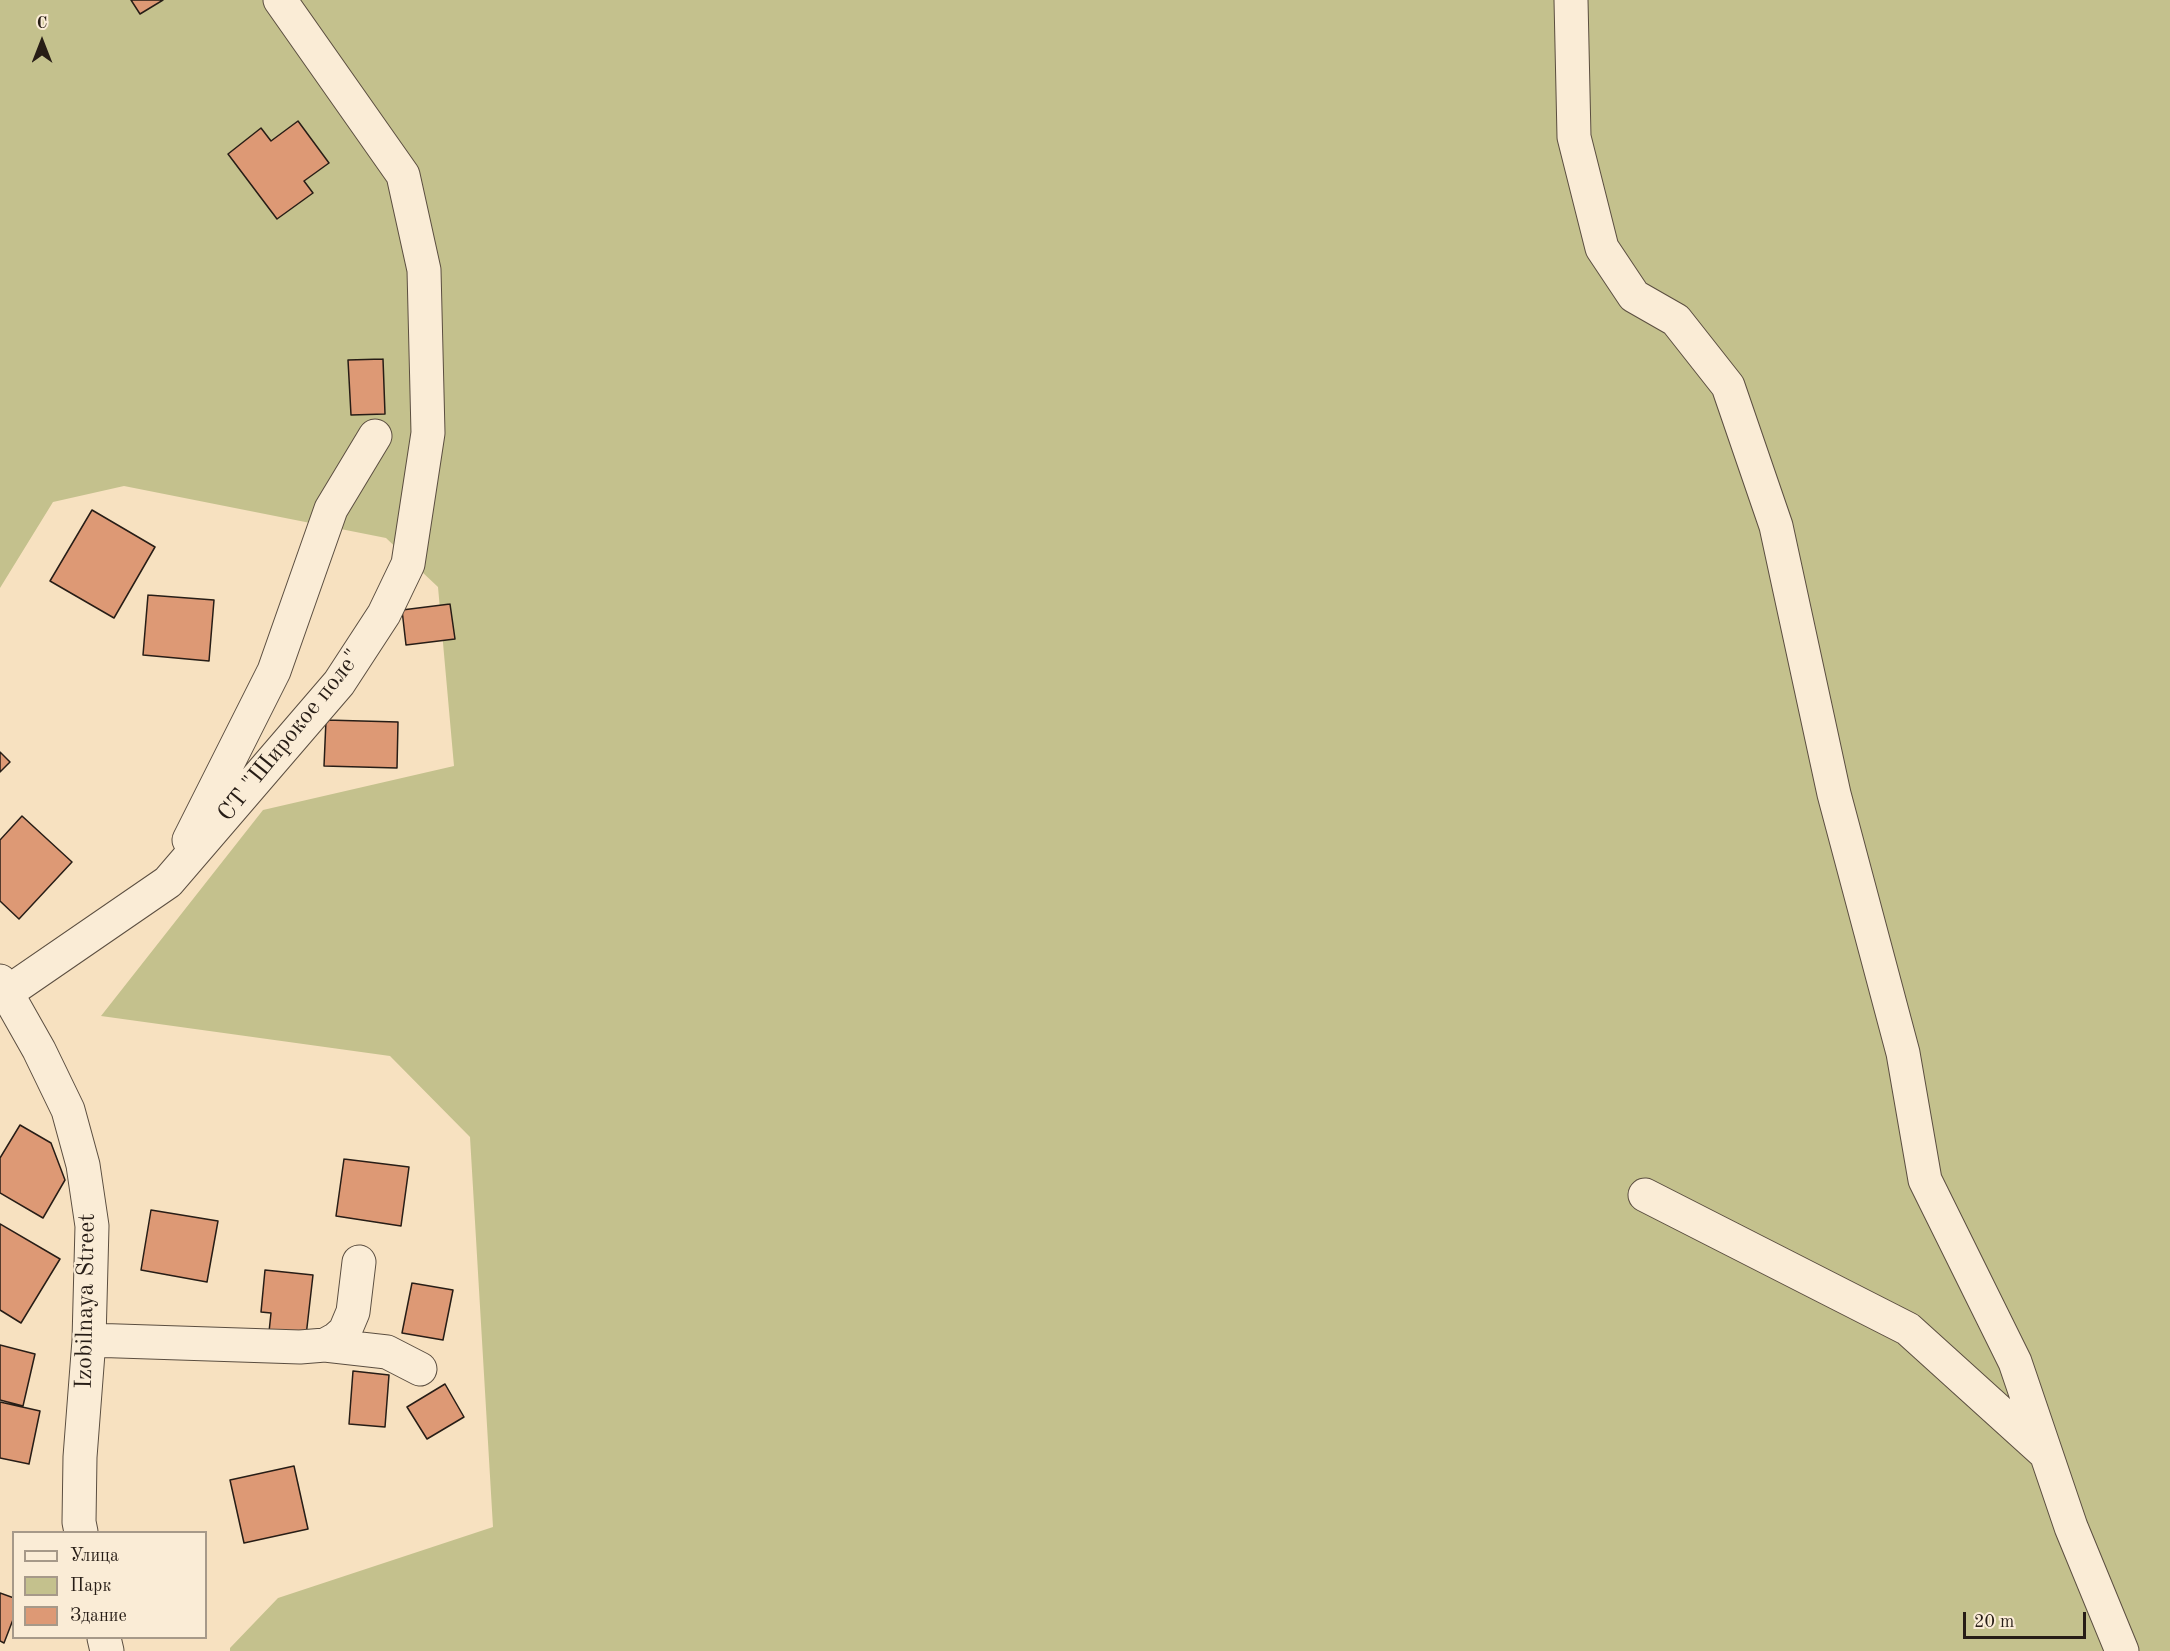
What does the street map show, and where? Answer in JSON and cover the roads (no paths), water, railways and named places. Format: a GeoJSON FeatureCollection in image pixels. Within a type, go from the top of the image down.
{"type":"FeatureCollection","features":[{"type":"Feature","properties":{"kind":"street","name":"СТ \"Широкое поле\""},"geometry":{"type":"LineString","coordinates":[[4,986],[168,882],[339,683],[384,614],[408,564],[428,433],[424,270],[403,175],[280,0]]}},
{"type":"Feature","properties":{"kind":"street"},"geometry":{"type":"LineString","coordinates":[[1571,0],[1574,136],[1602,249],[1634,296],[1676,320],[1728,386],[1776,526],[1834,794],[1903,1053],[1925,1180],[2015,1362],[2071,1527],[2122,1651]]}},
{"type":"Feature","properties":{"kind":"street"},"geometry":{"type":"LineString","coordinates":[[168,882],[274,671],[331,509],[375,436]]}},
{"type":"Feature","properties":{"kind":"street","name":"Izobilnaya Street"},"geometry":{"type":"LineString","coordinates":[[4,986],[68,1110],[83,1165],[92,1227],[88,1340],[80,1456],[81,1531]]}},
{"type":"Feature","properties":{"kind":"street"},"geometry":{"type":"LineString","coordinates":[[1646,1195],[1908,1329],[2046,1455]]}},
{"type":"Feature","properties":{"kind":"street"},"geometry":{"type":"LineString","coordinates":[[325,1345],[345,1331],[353,1312],[359,1262]]}},
{"type":"Feature","properties":{"kind":"street"},"geometry":{"type":"LineString","coordinates":[[88,1340],[300,1347],[325,1345],[387,1352],[420,1369]]}}]}
